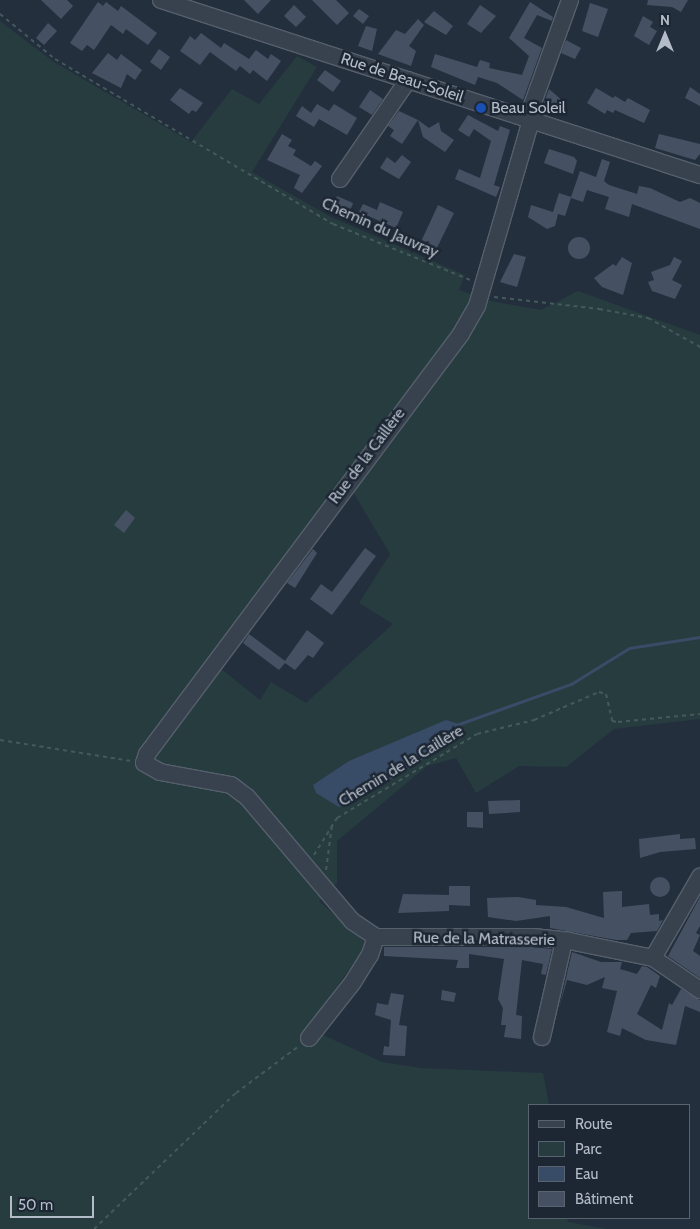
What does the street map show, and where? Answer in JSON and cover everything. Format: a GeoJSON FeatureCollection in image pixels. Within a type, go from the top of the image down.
{"type":"FeatureCollection","features":[{"type":"Feature","properties":{"kind":"street","name":"Rue de Beau-Soleil"},"geometry":{"type":"LineString","coordinates":[[161,0],[700,175]]}},
{"type":"Feature","properties":{"kind":"street","name":"Rue de la Caillère"},"geometry":{"type":"LineString","coordinates":[[144,763],[147,754],[360,464],[461,334],[477,306],[529,119],[570,0]]}},
{"type":"Feature","properties":{"kind":"street"},"geometry":{"type":"LineString","coordinates":[[340,179],[408,80]]}},
{"type":"Feature","properties":{"kind":"street"},"geometry":{"type":"LineString","coordinates":[[144,763],[160,772],[231,785],[247,797],[352,921],[376,937],[370,955],[353,982],[309,1038]]}},
{"type":"Feature","properties":{"kind":"street"},"geometry":{"type":"LineString","coordinates":[[653,958],[700,877]]}},
{"type":"Feature","properties":{"kind":"street","name":"Rue de la Matrasserie"},"geometry":{"type":"LineString","coordinates":[[376,937],[533,937],[564,941],[653,958],[700,990]]}},
{"type":"Feature","properties":{"kind":"street"},"geometry":{"type":"LineString","coordinates":[[542,1037],[564,941]]}},
{"type":"Feature","properties":{"kind":"path","name":"Chemin du Jauvray"},"geometry":{"type":"LineString","coordinates":[[0,14],[55,59],[333,224],[482,285],[493,297],[600,308],[648,318],[700,347]]}},
{"type":"Feature","properties":{"kind":"path","name":"Chemin de la Caillère"},"geometry":{"type":"LineString","coordinates":[[316,853],[322,836],[337,818],[466,739],[534,720],[599,692],[606,694],[612,721],[700,714]]}},
{"type":"Feature","properties":{"kind":"path"},"geometry":{"type":"LineString","coordinates":[[0,740],[144,763]]}},
{"type":"Feature","properties":{"kind":"path"},"geometry":{"type":"LineString","coordinates":[[326,873],[332,825]]}},
{"type":"Feature","properties":{"kind":"path"},"geometry":{"type":"LineString","coordinates":[[94,1229],[236,1093],[309,1038]]}},
{"type":"Feature","properties":{"kind":"green space"},"geometry":{"type":"Polygon","coordinates":[[[0,21],[54,62],[191,142],[232,89],[259,104],[297,56],[317,67],[252,172],[331,217],[465,275],[459,290],[491,301],[541,310],[578,291],[700,335],[700,719],[614,729],[566,767],[519,766],[476,793],[456,758],[427,766],[337,841],[337,883],[319,901],[367,944],[308,1028],[382,1062],[421,1068],[543,1073],[549,1104],[528,1104],[528,1219],[567,1219],[568,1222],[607,1229],[0,1229],[0,21]],[[338,484],[210,660],[260,700],[271,682],[306,703],[393,624],[359,603],[390,554],[350,487],[338,484]]]}},
{"type":"Feature","properties":{"kind":"water"},"geometry":{"type":"Polygon","coordinates":[[[446,720],[459,724],[464,734],[380,786],[339,807],[316,793],[313,785],[349,761],[446,720]]]}},
{"type":"Feature","properties":{"kind":"building"},"geometry":{"type":"Polygon","coordinates":[[[41,0],[67,0],[73,6],[61,19],[41,0]]]}},
{"type":"Feature","properties":{"kind":"building"},"geometry":{"type":"Polygon","coordinates":[[[244,0],[271,0],[258,14],[244,0]]]}},
{"type":"Feature","properties":{"kind":"building"},"geometry":{"type":"Polygon","coordinates":[[[312,0],[336,0],[349,13],[337,25],[312,0]]]}},
{"type":"Feature","properties":{"kind":"building"},"geometry":{"type":"Polygon","coordinates":[[[648,0],[688,0],[681,12],[672,7],[647,5],[648,0]]]}},
{"type":"Feature","properties":{"kind":"building"},"geometry":{"type":"Polygon","coordinates":[[[98,2],[103,6],[106,2],[118,11],[121,6],[157,33],[148,45],[126,29],[123,34],[111,25],[94,50],[87,45],[82,51],[70,43],[98,2]]]}},
{"type":"Feature","properties":{"kind":"building"},"geometry":{"type":"Polygon","coordinates":[[[530,2],[553,17],[552,21],[537,15],[524,38],[542,48],[523,100],[497,83],[478,77],[475,85],[431,67],[435,54],[477,67],[480,60],[490,63],[489,68],[522,75],[529,56],[509,38],[530,2]]]}},
{"type":"Feature","properties":{"kind":"building"},"geometry":{"type":"Polygon","coordinates":[[[590,3],[608,9],[598,37],[582,31],[590,3]]]}},
{"type":"Feature","properties":{"kind":"building"},"geometry":{"type":"Polygon","coordinates":[[[294,5],[306,17],[296,27],[284,16],[294,5]]]}},
{"type":"Feature","properties":{"kind":"building"},"geometry":{"type":"Polygon","coordinates":[[[480,5],[496,16],[481,33],[467,24],[480,5]]]}},
{"type":"Feature","properties":{"kind":"building"},"geometry":{"type":"Polygon","coordinates":[[[359,9],[369,16],[363,24],[353,16],[359,9]]]}},
{"type":"Feature","properties":{"kind":"building"},"geometry":{"type":"Polygon","coordinates":[[[434,11],[453,26],[446,35],[424,22],[434,11]]]}},
{"type":"Feature","properties":{"kind":"building"},"geometry":{"type":"Polygon","coordinates":[[[643,16],[653,22],[650,27],[657,31],[649,45],[634,36],[643,16]]]}},
{"type":"Feature","properties":{"kind":"building"},"geometry":{"type":"Polygon","coordinates":[[[418,19],[424,25],[409,46],[416,51],[411,66],[378,54],[396,30],[405,34],[418,19]]]}},
{"type":"Feature","properties":{"kind":"building"},"geometry":{"type":"Polygon","coordinates":[[[48,23],[57,31],[44,45],[36,38],[48,23]]]}},
{"type":"Feature","properties":{"kind":"building"},"geometry":{"type":"Polygon","coordinates":[[[366,26],[377,29],[372,51],[358,46],[366,26]]]}},
{"type":"Feature","properties":{"kind":"building"},"geometry":{"type":"Polygon","coordinates":[[[201,33],[221,48],[224,43],[249,59],[256,50],[268,59],[271,54],[281,61],[267,81],[253,70],[250,74],[240,66],[236,71],[210,52],[200,65],[180,51],[190,36],[195,40],[201,33]]]}},
{"type":"Feature","properties":{"kind":"building"},"geometry":{"type":"Polygon","coordinates":[[[566,40],[581,48],[575,59],[561,53],[566,40]]]}},
{"type":"Feature","properties":{"kind":"building"},"geometry":{"type":"Polygon","coordinates":[[[159,49],[170,57],[161,70],[150,62],[159,49]]]}},
{"type":"Feature","properties":{"kind":"building"},"geometry":{"type":"Polygon","coordinates":[[[108,53],[117,60],[121,54],[142,70],[135,80],[127,74],[121,88],[92,73],[108,53]]]}},
{"type":"Feature","properties":{"kind":"building"},"geometry":{"type":"Polygon","coordinates":[[[325,70],[341,81],[333,92],[317,80],[325,70]]]}},
{"type":"Feature","properties":{"kind":"building"},"geometry":{"type":"Polygon","coordinates":[[[690,87],[700,94],[700,106],[685,98],[690,87]]]}},
{"type":"Feature","properties":{"kind":"building"},"geometry":{"type":"Polygon","coordinates":[[[180,88],[203,103],[196,112],[192,110],[189,114],[170,100],[180,88]]]}},
{"type":"Feature","properties":{"kind":"building"},"geometry":{"type":"Polygon","coordinates":[[[596,88],[613,98],[615,96],[625,102],[628,98],[650,110],[644,123],[615,110],[613,113],[607,110],[605,114],[587,103],[596,88]]]}},
{"type":"Feature","properties":{"kind":"building"},"geometry":{"type":"Polygon","coordinates":[[[549,89],[564,102],[561,112],[542,108],[549,89]]]}},
{"type":"Feature","properties":{"kind":"building"},"geometry":{"type":"Polygon","coordinates":[[[370,90],[383,99],[372,115],[359,107],[370,90]]]}},
{"type":"Feature","properties":{"kind":"building"},"geometry":{"type":"Polygon","coordinates":[[[317,104],[329,111],[334,104],[357,118],[347,135],[319,119],[314,127],[296,116],[302,106],[311,113],[317,104]]]}},
{"type":"Feature","properties":{"kind":"building"},"geometry":{"type":"Polygon","coordinates":[[[399,111],[418,120],[402,144],[390,136],[394,130],[388,126],[399,111]]]}},
{"type":"Feature","properties":{"kind":"building"},"geometry":{"type":"Polygon","coordinates":[[[468,115],[498,131],[500,126],[510,130],[494,185],[500,187],[496,197],[455,179],[459,169],[480,178],[491,141],[474,129],[469,137],[458,130],[468,115]]]}},
{"type":"Feature","properties":{"kind":"building"},"geometry":{"type":"Polygon","coordinates":[[[418,120],[429,128],[439,122],[441,131],[454,140],[445,152],[423,137],[418,120]]]}},
{"type":"Feature","properties":{"kind":"building"},"geometry":{"type":"Polygon","coordinates":[[[282,134],[292,140],[288,146],[296,150],[293,155],[311,166],[315,161],[322,166],[302,193],[294,188],[300,175],[267,160],[282,134]]]}},
{"type":"Feature","properties":{"kind":"building"},"geometry":{"type":"Polygon","coordinates":[[[659,134],[700,144],[700,154],[695,160],[655,148],[659,134]]]}},
{"type":"Feature","properties":{"kind":"building"},"geometry":{"type":"Polygon","coordinates":[[[549,149],[574,157],[577,161],[573,174],[544,163],[549,149]]]}},
{"type":"Feature","properties":{"kind":"building"},"geometry":{"type":"Polygon","coordinates":[[[402,155],[411,162],[399,179],[380,168],[387,157],[395,163],[402,155]]]}},
{"type":"Feature","properties":{"kind":"building"},"geometry":{"type":"Polygon","coordinates":[[[602,159],[610,162],[604,181],[609,185],[637,194],[639,186],[650,188],[680,202],[690,198],[700,203],[700,229],[632,204],[629,217],[605,209],[609,197],[587,190],[583,202],[571,198],[565,216],[558,214],[555,226],[547,229],[528,217],[531,205],[553,212],[559,193],[571,197],[580,171],[596,177],[602,159]]]}},
{"type":"Feature","properties":{"kind":"building"},"geometry":{"type":"Polygon","coordinates":[[[337,196],[353,203],[348,216],[332,209],[337,196]]]}},
{"type":"Feature","properties":{"kind":"building"},"geometry":{"type":"Polygon","coordinates":[[[380,202],[403,212],[396,228],[359,212],[363,204],[377,210],[380,202]]]}},
{"type":"Feature","properties":{"kind":"building"},"geometry":{"type":"Polygon","coordinates":[[[438,205],[454,213],[434,254],[419,246],[438,205]]]}},
{"type":"Feature","properties":{"kind":"building"},"geometry":{"type":"Polygon","coordinates":[[[579,237],[587,240],[590,248],[587,256],[579,259],[571,256],[568,248],[571,240],[579,237]]]}},
{"type":"Feature","properties":{"kind":"building"},"geometry":{"type":"Polygon","coordinates":[[[514,254],[526,257],[517,287],[500,282],[514,254]]]}},
{"type":"Feature","properties":{"kind":"building"},"geometry":{"type":"Polygon","coordinates":[[[622,257],[632,263],[623,295],[602,287],[594,278],[613,264],[616,266],[622,257]]]}},
{"type":"Feature","properties":{"kind":"building"},"geometry":{"type":"Polygon","coordinates":[[[674,257],[682,261],[672,280],[682,285],[675,299],[652,291],[648,282],[654,280],[651,272],[670,265],[674,257]]]}},
{"type":"Feature","properties":{"kind":"building"},"geometry":{"type":"Polygon","coordinates":[[[126,510],[135,518],[124,533],[114,525],[126,510]]]}},
{"type":"Feature","properties":{"kind":"building"},"geometry":{"type":"Polygon","coordinates":[[[365,548],[376,556],[332,615],[310,599],[321,584],[332,592],[365,548]]]}},
{"type":"Feature","properties":{"kind":"building"},"geometry":{"type":"Polygon","coordinates":[[[313,549],[317,553],[295,588],[287,583],[313,549]]]}},
{"type":"Feature","properties":{"kind":"building"},"geometry":{"type":"Polygon","coordinates":[[[307,630],[324,643],[313,658],[308,655],[295,670],[285,663],[279,670],[243,643],[249,634],[285,661],[307,630]]]}},
{"type":"Feature","properties":{"kind":"building"},"geometry":{"type":"Polygon","coordinates":[[[520,800],[520,812],[489,814],[488,801],[520,800]]]}},
{"type":"Feature","properties":{"kind":"building"},"geometry":{"type":"Polygon","coordinates":[[[467,812],[483,812],[483,828],[467,827],[467,812]]]}},
{"type":"Feature","properties":{"kind":"building"},"geometry":{"type":"Polygon","coordinates":[[[680,834],[680,839],[695,838],[696,849],[660,852],[640,858],[639,839],[680,834]]]}},
{"type":"Feature","properties":{"kind":"building"},"geometry":{"type":"Polygon","coordinates":[[[660,877],[667,880],[670,887],[667,894],[660,897],[653,894],[650,887],[653,880],[660,877]]]}},
{"type":"Feature","properties":{"kind":"building"},"geometry":{"type":"Polygon","coordinates":[[[449,886],[470,886],[470,906],[449,905],[449,911],[398,913],[403,894],[449,895],[449,886]]]}},
{"type":"Feature","properties":{"kind":"building"},"geometry":{"type":"Polygon","coordinates":[[[622,891],[622,907],[649,904],[650,915],[659,914],[659,921],[663,920],[657,931],[631,933],[627,940],[616,940],[550,928],[550,916],[516,921],[488,917],[487,898],[518,897],[536,900],[536,905],[566,907],[604,918],[603,892],[622,891]]]}},
{"type":"Feature","properties":{"kind":"building"},"geometry":{"type":"Polygon","coordinates":[[[700,897],[700,926],[696,933],[700,935],[693,951],[700,956],[700,978],[668,956],[700,897]]]}},
{"type":"Feature","properties":{"kind":"building"},"geometry":{"type":"Polygon","coordinates":[[[384,947],[532,947],[552,949],[546,975],[541,974],[543,964],[522,960],[516,1015],[522,1016],[521,1039],[504,1037],[506,1025],[501,1025],[503,1008],[498,999],[504,959],[469,954],[469,968],[456,968],[458,960],[384,956],[384,947]]]}},
{"type":"Feature","properties":{"kind":"building"},"geometry":{"type":"Polygon","coordinates":[[[572,952],[601,962],[622,962],[620,969],[637,974],[642,966],[647,967],[660,976],[656,988],[651,985],[637,1014],[662,1030],[669,1003],[672,1005],[681,989],[700,1000],[700,1012],[685,1006],[676,1045],[646,1040],[622,1028],[620,1036],[607,1032],[617,991],[602,988],[605,977],[587,985],[567,980],[559,1008],[572,952]]]}},
{"type":"Feature","properties":{"kind":"building"},"geometry":{"type":"Polygon","coordinates":[[[442,990],[456,993],[454,1002],[441,1000],[442,990]]]}},
{"type":"Feature","properties":{"kind":"building"},"geometry":{"type":"Polygon","coordinates":[[[391,993],[404,995],[399,1025],[407,1026],[405,1056],[383,1055],[384,1046],[389,1047],[391,1020],[375,1015],[377,1003],[388,1005],[391,993]]]}},
{"type":"Feature","properties":{"kind":"waterway"},"geometry":{"type":"LineString","coordinates":[[459,724],[571,684],[629,648],[700,637]]}},
{"type":"Feature","properties":{"kind":"place","name":"Beau Soleil"},"geometry":{"type":"Point","coordinates":[481,108]}}]}
